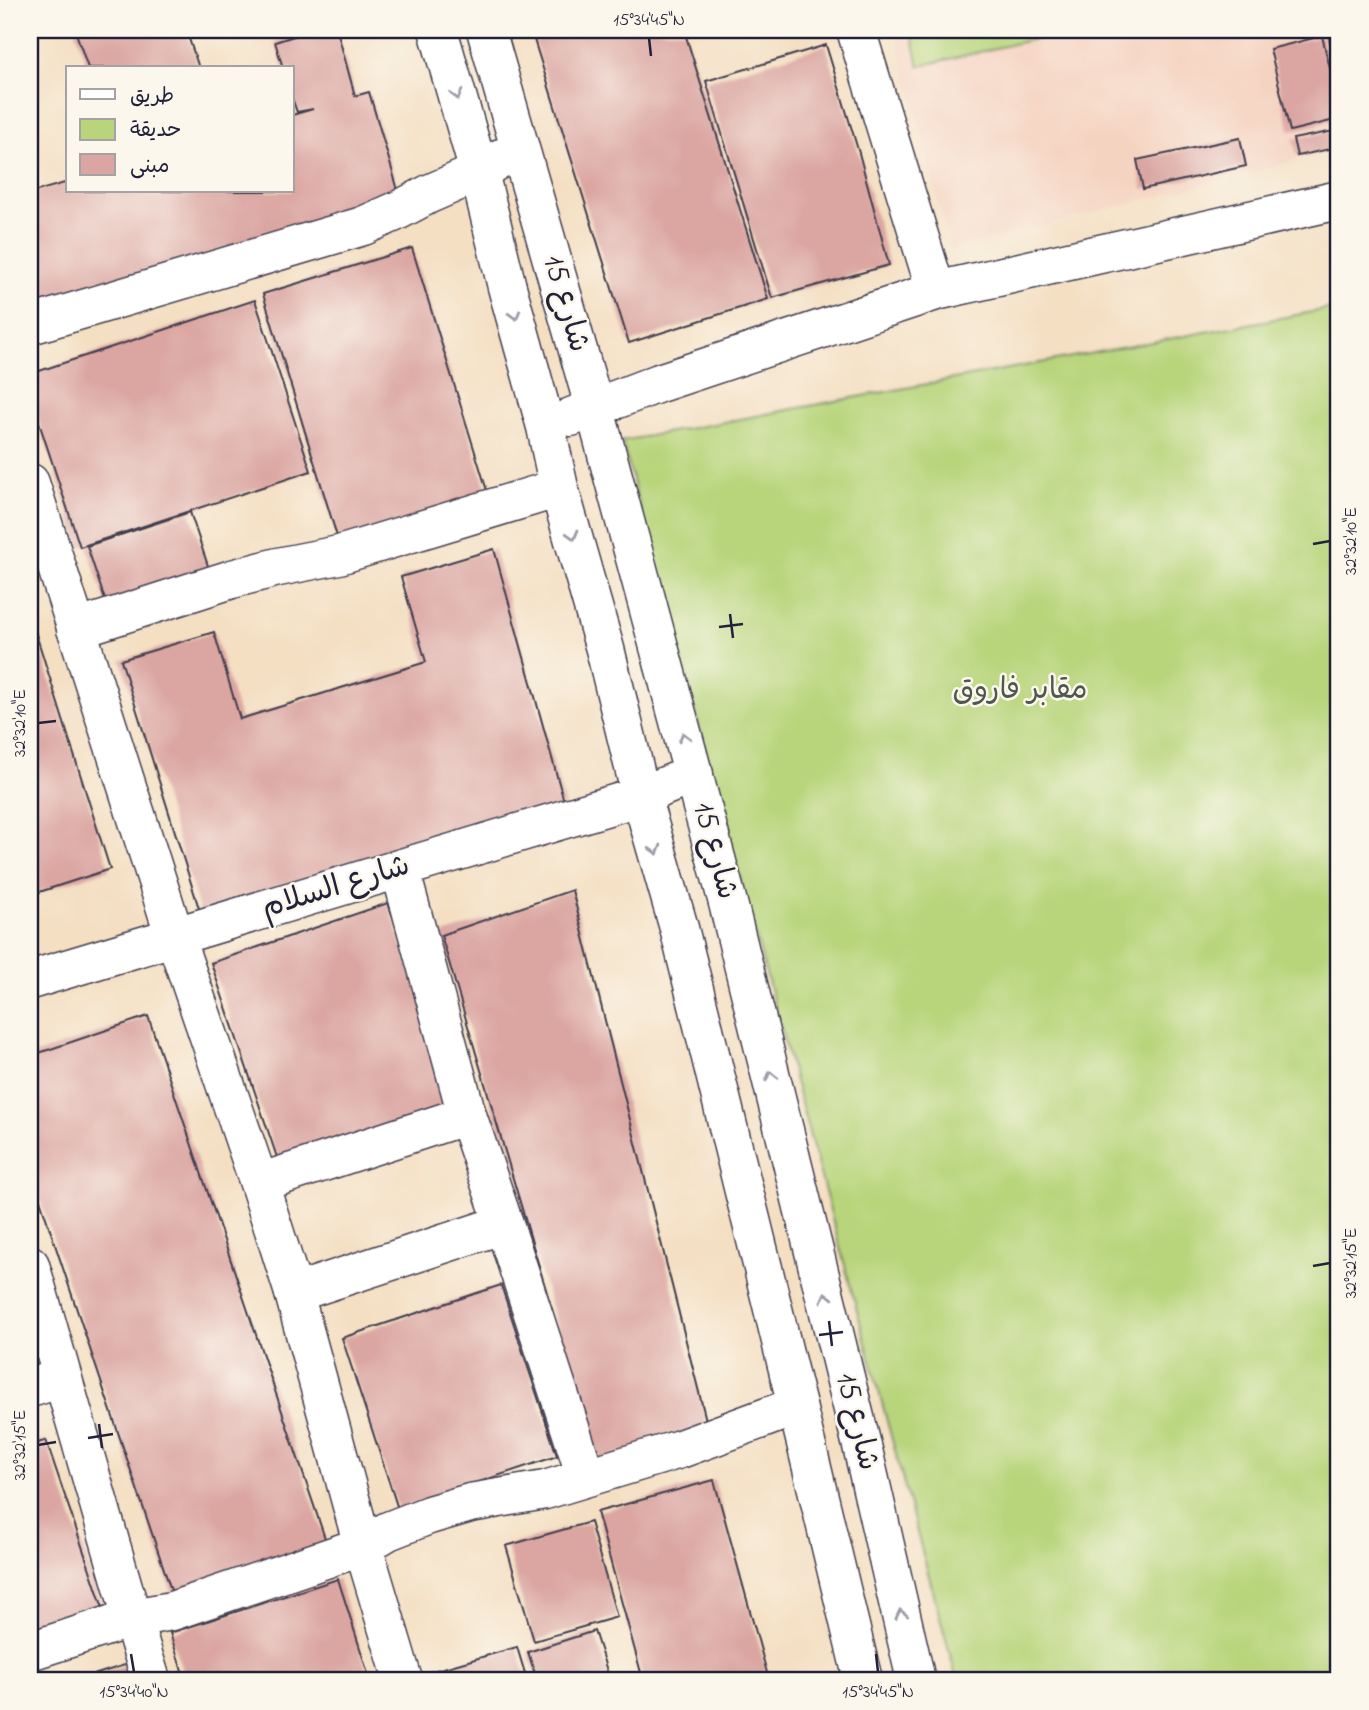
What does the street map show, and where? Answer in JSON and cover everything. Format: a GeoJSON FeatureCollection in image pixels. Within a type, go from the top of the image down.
{"type":"FeatureCollection","features":[{"type":"Feature","properties":{"kind":"street","name":"شارع 15"},"geometry":{"type":"LineString","coordinates":[[438,30],[480,172],[546,427],[559,488],[605,649],[641,796],[678,928],[863,1680]]}},
{"type":"Feature","properties":{"kind":"street","name":"شارع 15"},"geometry":{"type":"LineString","coordinates":[[486,30],[594,406],[728,903],[860,1437],[916,1680]]}},
{"type":"Feature","properties":{"kind":"street"},"geometry":{"type":"LineString","coordinates":[[856,30],[936,291]]}},
{"type":"Feature","properties":{"kind":"street"},"geometry":{"type":"LineString","coordinates":[[30,325],[363,226],[480,172],[520,145]]}},
{"type":"Feature","properties":{"kind":"street"},"geometry":{"type":"LineString","coordinates":[[546,427],[594,406],[659,383],[936,291],[1339,200]]}},
{"type":"Feature","properties":{"kind":"street"},"geometry":{"type":"LineString","coordinates":[[621,507],[619,465],[625,437],[634,418],[659,383]]}},
{"type":"Feature","properties":{"kind":"street"},"geometry":{"type":"LineString","coordinates":[[30,483],[175,937],[294,1293],[363,1546],[403,1680]]}},
{"type":"Feature","properties":{"kind":"street"},"geometry":{"type":"LineString","coordinates":[[76,629],[232,579],[339,555],[559,488]]}},
{"type":"Feature","properties":{"kind":"street","name":"شارع السلام"},"geometry":{"type":"LineString","coordinates":[[30,980],[641,796],[694,774]]}},
{"type":"Feature","properties":{"kind":"street"},"geometry":{"type":"LineString","coordinates":[[400,869],[467,1115],[586,1476]]}},
{"type":"Feature","properties":{"kind":"street"},"geometry":{"type":"LineString","coordinates":[[259,1183],[467,1115]]}},
{"type":"Feature","properties":{"kind":"street"},"geometry":{"type":"LineString","coordinates":[[294,1293],[504,1224]]}},
{"type":"Feature","properties":{"kind":"street"},"geometry":{"type":"LineString","coordinates":[[31,1277],[46,1383],[132,1618],[151,1680]]}},
{"type":"Feature","properties":{"kind":"street"},"geometry":{"type":"LineString","coordinates":[[30,1651],[132,1618],[172,1611],[363,1546],[388,1531],[429,1515],[470,1503],[545,1490],[680,1449],[797,1406]]}},
{"type":"Feature","properties":{"kind":"shaded area"},"geometry":{"type":"Polygon","coordinates":[[[895,30],[1339,30],[1339,149],[951,250],[895,30]]]}},
{"type":"Feature","properties":{"kind":"green space"},"geometry":{"type":"Polygon","coordinates":[[[911,30],[1073,30],[919,66],[911,30]]]}},
{"type":"Feature","properties":{"kind":"green space","name":"مقابر فاروق"},"geometry":{"type":"Polygon","coordinates":[[[1339,307],[1339,1680],[957,1680],[622,441],[1339,307]]]}},
{"type":"Feature","properties":{"kind":"building"},"geometry":{"type":"Polygon","coordinates":[[[75,30],[186,30],[198,66],[87,66],[75,30]]]}},
{"type":"Feature","properties":{"kind":"building"},"geometry":{"type":"Polygon","coordinates":[[[313,30],[337,30],[355,96],[369,92],[403,207],[30,317],[30,193],[66,183],[66,192],[294,192],[294,114],[313,109],[297,112],[294,104],[294,66],[282,66],[275,42],[313,30]]]}},
{"type":"Feature","properties":{"kind":"building"},"geometry":{"type":"Polygon","coordinates":[[[531,30],[684,30],[768,299],[629,343],[531,30]]]}},
{"type":"Feature","properties":{"kind":"building"},"geometry":{"type":"Polygon","coordinates":[[[1327,30],[1339,30],[1339,74],[1338,74],[1327,30]]]}},
{"type":"Feature","properties":{"kind":"building"},"geometry":{"type":"Polygon","coordinates":[[[1322,36],[1339,104],[1339,119],[1290,131],[1270,49],[1322,36]]]}},
{"type":"Feature","properties":{"kind":"building"},"geometry":{"type":"Polygon","coordinates":[[[826,45],[889,265],[772,298],[706,81],[826,45]]]}},
{"type":"Feature","properties":{"kind":"building"},"geometry":{"type":"Polygon","coordinates":[[[1339,130],[1339,147],[1297,156],[1293,139],[1339,130]]]}},
{"type":"Feature","properties":{"kind":"building"},"geometry":{"type":"Polygon","coordinates":[[[1240,138],[1246,166],[1143,189],[1137,160],[1240,138]]]}},
{"type":"Feature","properties":{"kind":"building"},"geometry":{"type":"Polygon","coordinates":[[[412,248],[492,507],[342,553],[263,294],[412,248]]]}},
{"type":"Feature","properties":{"kind":"building"},"geometry":{"type":"Polygon","coordinates":[[[255,300],[311,471],[80,547],[30,395],[30,374],[255,300]]]}},
{"type":"Feature","properties":{"kind":"building"},"geometry":{"type":"Polygon","coordinates":[[[190,512],[213,581],[110,615],[87,546],[190,512]]]}},
{"type":"Feature","properties":{"kind":"building"},"geometry":{"type":"Polygon","coordinates":[[[494,549],[565,805],[202,918],[121,660],[214,632],[240,719],[426,662],[401,577],[494,549]]]}},
{"type":"Feature","properties":{"kind":"building"},"geometry":{"type":"Polygon","coordinates":[[[30,615],[110,869],[30,895],[30,615]]]}},
{"type":"Feature","properties":{"kind":"building"},"geometry":{"type":"Polygon","coordinates":[[[572,890],[710,1436],[599,1469],[441,935],[572,890]]]}},
{"type":"Feature","properties":{"kind":"building"},"geometry":{"type":"Polygon","coordinates":[[[388,903],[458,1107],[281,1169],[211,963],[388,903]]]}},
{"type":"Feature","properties":{"kind":"building"},"geometry":{"type":"Polygon","coordinates":[[[148,1016],[331,1556],[177,1608],[30,1170],[30,1056],[148,1016]]]}},
{"type":"Feature","properties":{"kind":"building"},"geometry":{"type":"Polygon","coordinates":[[[501,1285],[557,1456],[398,1509],[342,1338],[501,1285]]]}},
{"type":"Feature","properties":{"kind":"building"},"geometry":{"type":"Polygon","coordinates":[[[46,1440],[107,1620],[30,1646],[30,1446],[46,1440]]]}},
{"type":"Feature","properties":{"kind":"building"},"geometry":{"type":"Polygon","coordinates":[[[714,1480],[769,1680],[643,1680],[597,1512],[714,1480]]]}},
{"type":"Feature","properties":{"kind":"building"},"geometry":{"type":"Polygon","coordinates":[[[590,1522],[617,1617],[534,1641],[506,1546],[590,1522]]]}},
{"type":"Feature","properties":{"kind":"building"},"geometry":{"type":"Polygon","coordinates":[[[338,1579],[370,1680],[185,1680],[170,1633],[338,1579]]]}},
{"type":"Feature","properties":{"kind":"building"},"geometry":{"type":"Polygon","coordinates":[[[594,1631],[610,1680],[537,1680],[528,1652],[594,1631]]]}},
{"type":"Feature","properties":{"kind":"building"},"geometry":{"type":"Polygon","coordinates":[[[517,1647],[527,1680],[420,1680],[419,1675],[517,1647]]]}},
{"type":"Feature","properties":{"kind":"building"},"geometry":{"type":"Polygon","coordinates":[[[134,1662],[140,1680],[78,1680],[134,1662]]]}}]}
